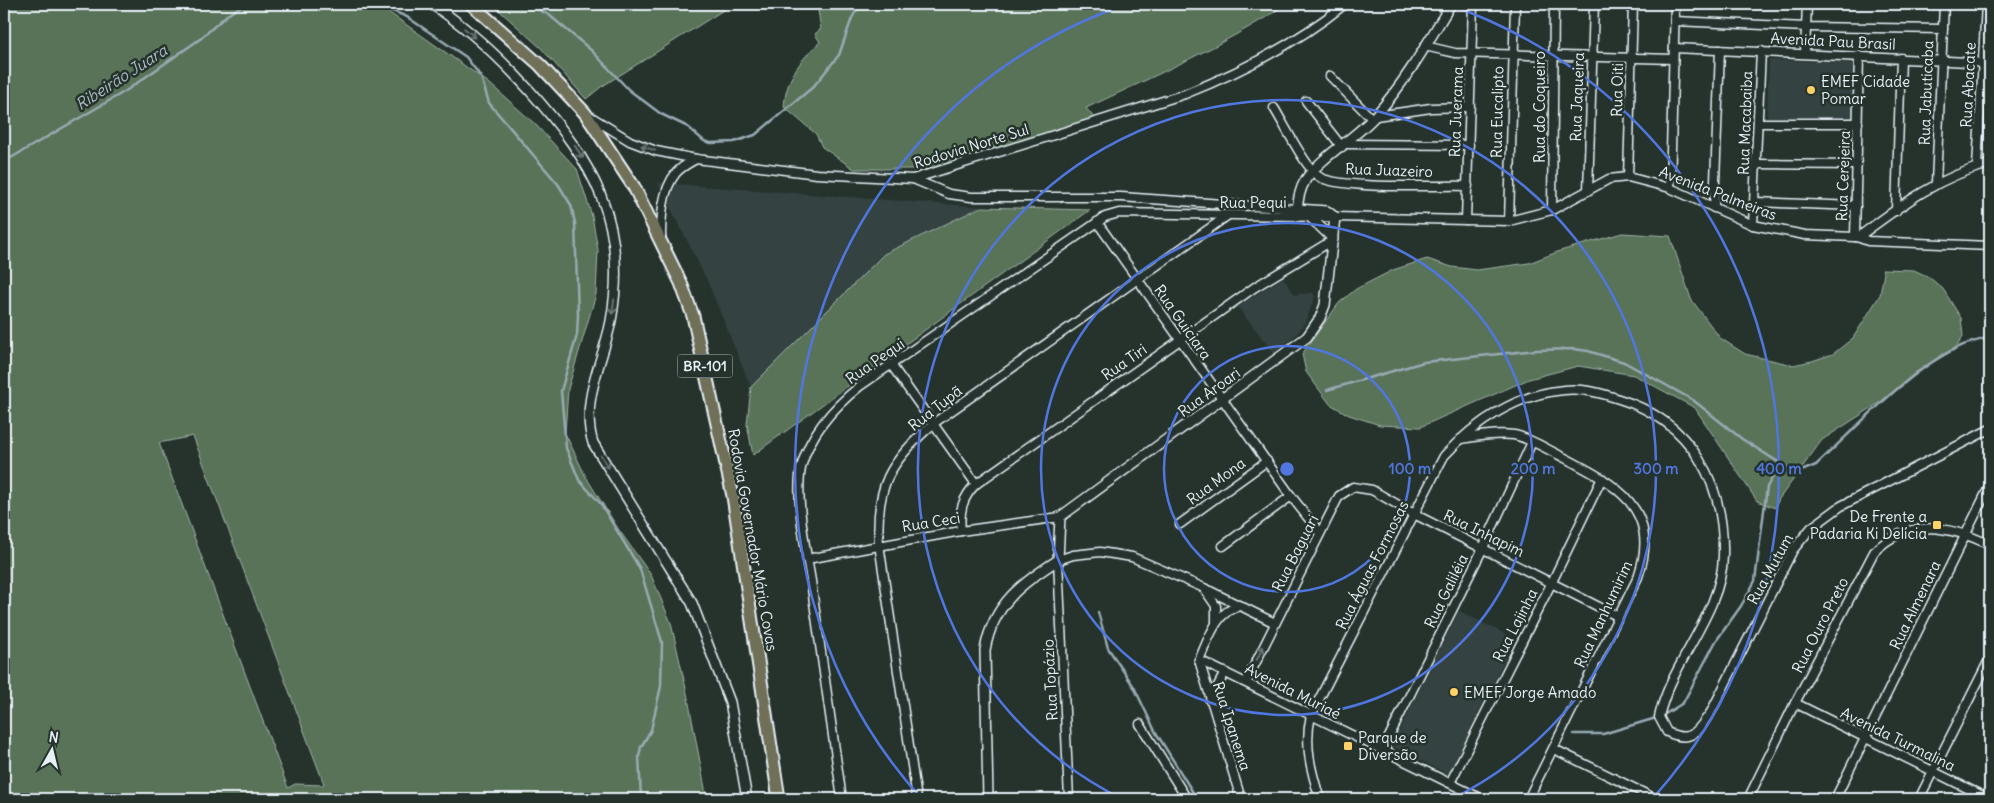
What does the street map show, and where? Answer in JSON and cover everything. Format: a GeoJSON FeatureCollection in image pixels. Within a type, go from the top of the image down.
{"type":"FeatureCollection","features":[{"type":"Feature","properties":{"kind":"main road","name":"Rodovia Governador Mário Covas"},"geometry":{"type":"LineString","coordinates":[[470,4],[534,59],[585,113],[621,165],[661,238],[693,316],[733,496],[779,799]]}},
{"type":"Feature","properties":{"kind":"street"},"geometry":{"type":"LineString","coordinates":[[431,4],[450,17],[507,66],[564,129],[585,160],[600,191],[611,228],[614,248],[615,296],[611,322],[590,402],[588,427],[593,443],[692,604],[730,702],[747,799]]}},
{"type":"Feature","properties":{"kind":"street","name":"Rodovia Norte Sul"},"geometry":{"type":"LineString","coordinates":[[585,113],[630,141],[656,151],[696,159],[817,174],[913,179],[1185,94],[1222,80],[1281,48],[1345,4]]}},
{"type":"Feature","properties":{"kind":"street"},"geometry":{"type":"LineString","coordinates":[[1297,212],[1304,183],[1313,171],[1344,146],[1374,117],[1411,70],[1451,4]]}},
{"type":"Feature","properties":{"kind":"street","name":"Rua Juerama"},"geometry":{"type":"LineString","coordinates":[[1466,220],[1473,4]]}},
{"type":"Feature","properties":{"kind":"street","name":"Rua Eucalipto"},"geometry":{"type":"LineString","coordinates":[[1509,221],[1512,55],[1515,4]]}},
{"type":"Feature","properties":{"kind":"street","name":"Rua do Coqueiro"},"geometry":{"type":"LineString","coordinates":[[1552,210],[1554,4]]}},
{"type":"Feature","properties":{"kind":"street","name":"Rua Jaqueira"},"geometry":{"type":"LineString","coordinates":[[1588,191],[1594,4]]}},
{"type":"Feature","properties":{"kind":"street","name":"Rua Oiti"},"geometry":{"type":"LineString","coordinates":[[1628,177],[1634,4]]}},
{"type":"Feature","properties":{"kind":"street"},"geometry":{"type":"LineString","coordinates":[[1670,188],[1675,4]]}},
{"type":"Feature","properties":{"kind":"street"},"geometry":{"type":"LineString","coordinates":[[1806,53],[1807,4]]}},
{"type":"Feature","properties":{"kind":"street","name":"Rua Jabuticaba"},"geometry":{"type":"LineString","coordinates":[[1936,184],[1944,4]]}},
{"type":"Feature","properties":{"kind":"street","name":"Rua Abacate"},"geometry":{"type":"LineString","coordinates":[[1977,167],[1986,63],[1986,4]]}},
{"type":"Feature","properties":{"kind":"street"},"geometry":{"type":"LineString","coordinates":[[1674,21],[1806,27],[1943,29]]}},
{"type":"Feature","properties":{"kind":"street"},"geometry":{"type":"LineString","coordinates":[[1425,46],[1448,52],[1472,54],[1673,59]]}},
{"type":"Feature","properties":{"kind":"street","name":"Avenida Pau Brasil"},"geometry":{"type":"LineString","coordinates":[[1674,48],[1986,63]]}},
{"type":"Feature","properties":{"kind":"street"},"geometry":{"type":"LineString","coordinates":[[1714,208],[1720,50]]}},
{"type":"Feature","properties":{"kind":"street","name":"Rua Macabaiba"},"geometry":{"type":"LineString","coordinates":[[1754,225],[1761,52]]}},
{"type":"Feature","properties":{"kind":"street","name":"Rua Cerejeira"},"geometry":{"type":"LineString","coordinates":[[1856,237],[1859,56]]}},
{"type":"Feature","properties":{"kind":"street"},"geometry":{"type":"LineString","coordinates":[[1896,211],[1901,58]]}},
{"type":"Feature","properties":{"kind":"street"},"geometry":{"type":"LineString","coordinates":[[1330,76],[1374,117]]}},
{"type":"Feature","properties":{"kind":"street"},"geometry":{"type":"LineString","coordinates":[[1306,101],[1344,146]]}},
{"type":"Feature","properties":{"kind":"street"},"geometry":{"type":"LineString","coordinates":[[1374,117],[1431,108],[1470,107]]}},
{"type":"Feature","properties":{"kind":"street"},"geometry":{"type":"LineString","coordinates":[[1274,108],[1313,171]]}},
{"type":"Feature","properties":{"kind":"street"},"geometry":{"type":"LineString","coordinates":[[1759,124],[1858,123]]}},
{"type":"Feature","properties":{"kind":"street"},"geometry":{"type":"LineString","coordinates":[[1344,146],[1469,145]]}},
{"type":"Feature","properties":{"kind":"street"},"geometry":{"type":"LineString","coordinates":[[661,238],[663,209],[673,179],[682,169],[696,159]]}},
{"type":"Feature","properties":{"kind":"street"},"geometry":{"type":"LineString","coordinates":[[1757,164],[1857,165]]}},
{"type":"Feature","properties":{"kind":"street"},"geometry":{"type":"LineString","coordinates":[[1856,237],[1936,184],[1977,167],[1990,164]]}},
{"type":"Feature","properties":{"kind":"street","name":"Rua Juazeiro"},"geometry":{"type":"LineString","coordinates":[[1313,171],[1323,179],[1342,183],[1468,186]]}},
{"type":"Feature","properties":{"kind":"street","name":"Avenida Palmeiras"},"geometry":{"type":"LineString","coordinates":[[1334,217],[1509,221],[1552,210],[1609,180],[1628,177],[1670,188],[1754,225],[1804,235],[1856,237],[1872,241],[1990,246]]}},
{"type":"Feature","properties":{"kind":"street"},"geometry":{"type":"LineString","coordinates":[[913,179],[949,194],[971,197],[1121,196],[1297,212],[1327,211],[1334,217]]}},
{"type":"Feature","properties":{"kind":"street"},"geometry":{"type":"LineString","coordinates":[[1756,202],[1856,206]]}},
{"type":"Feature","properties":{"kind":"street"},"geometry":{"type":"LineString","coordinates":[[1297,212],[1310,216],[1334,217]]}},
{"type":"Feature","properties":{"kind":"street","name":"Rua Pequi"},"geometry":{"type":"LineString","coordinates":[[842,799],[807,559],[799,485],[802,463],[808,449],[826,420],[860,386],[892,366],[1097,222],[1119,213],[1227,216],[1297,212]]}},
{"type":"Feature","properties":{"kind":"street","name":"Rua Tupã"},"geometry":{"type":"LineString","coordinates":[[918,799],[879,544],[878,507],[885,483],[906,449],[934,423],[1227,216]]}},
{"type":"Feature","properties":{"kind":"street"},"geometry":{"type":"LineString","coordinates":[[1310,216],[1333,239]]}},
{"type":"Feature","properties":{"kind":"street","name":"Rua Aroari"},"geometry":{"type":"LineString","coordinates":[[1060,517],[1296,347],[1314,327],[1325,305],[1334,217]]}},
{"type":"Feature","properties":{"kind":"street","name":"Rua Guiciara"},"geometry":{"type":"LineString","coordinates":[[1097,222],[1179,340],[1268,461],[1291,496],[1320,533]]}},
{"type":"Feature","properties":{"kind":"street","name":"Rua Tiri"},"geometry":{"type":"LineString","coordinates":[[961,530],[962,504],[967,493],[976,484],[1255,287],[1333,239]]}},
{"type":"Feature","properties":{"kind":"street"},"geometry":{"type":"LineString","coordinates":[[892,366],[976,484]]}},
{"type":"Feature","properties":{"kind":"street","name":"Rua Águas Formosas"},"geometry":{"type":"LineString","coordinates":[[1310,715],[1444,456],[1459,440],[1497,412],[1516,402],[1537,395],[1564,390],[1588,390],[1639,405],[1666,422],[1687,441],[1700,459],[1716,496],[1722,524],[1723,557],[1721,576],[1715,595],[1660,710],[1659,716],[1662,725],[1667,732],[1675,736]]}},
{"type":"Feature","properties":{"kind":"street","name":"Rua Mutum"},"geometry":{"type":"LineString","coordinates":[[1675,736],[1684,738],[1692,735],[1711,712],[1794,550],[1811,528],[1841,506],[1990,429]]}},
{"type":"Feature","properties":{"kind":"street","name":"Rua Manhumirim"},"geometry":{"type":"LineString","coordinates":[[1459,440],[1499,434],[1516,436],[1532,442],[1602,478],[1620,490],[1634,507],[1640,518],[1645,541],[1638,577],[1617,616],[1528,799]]}},
{"type":"Feature","properties":{"kind":"street","name":"Rua Galiléia"},"geometry":{"type":"LineString","coordinates":[[1382,751],[1483,548],[1532,442]]}},
{"type":"Feature","properties":{"kind":"street","name":"Rua Mona"},"geometry":{"type":"LineString","coordinates":[[1180,524],[1268,461]]}},
{"type":"Feature","properties":{"kind":"street","name":"Rua Lajinha"},"geometry":{"type":"LineString","coordinates":[[1450,783],[1552,582],[1602,478]]}},
{"type":"Feature","properties":{"kind":"street","name":"Rua Almenara"},"geometry":{"type":"LineString","coordinates":[[1835,799],[1990,485]]}},
{"type":"Feature","properties":{"kind":"street","name":"Rua Inhapim"},"geometry":{"type":"LineString","coordinates":[[1339,496],[1349,488],[1364,488],[1617,616]]}},
{"type":"Feature","properties":{"kind":"street"},"geometry":{"type":"LineString","coordinates":[[1223,546],[1291,496]]}},
{"type":"Feature","properties":{"kind":"street","name":"Rua Baguari"},"geometry":{"type":"LineString","coordinates":[[1246,682],[1339,496]]}},
{"type":"Feature","properties":{"kind":"street"},"geometry":{"type":"LineString","coordinates":[[1058,560],[1060,517]]}},
{"type":"Feature","properties":{"kind":"street","name":"Rua Ceci"},"geometry":{"type":"LineString","coordinates":[[807,559],[961,530],[1060,517]]}},
{"type":"Feature","properties":{"kind":"street","name":"Rua Ouro Preto"},"geometry":{"type":"LineString","coordinates":[[1748,799],[1868,560],[1881,544],[1894,535],[1920,529],[1937,528],[1965,533],[1990,545]]}},
{"type":"Feature","properties":{"kind":"street"},"geometry":{"type":"LineString","coordinates":[[988,799],[984,664],[988,634],[1001,609],[1014,591],[1027,580],[1058,560],[1086,553],[1120,554],[1204,588],[1275,624]]}},
{"type":"Feature","properties":{"kind":"street","name":"Rua Topázio"},"geometry":{"type":"LineString","coordinates":[[1058,560],[1069,799]]}},
{"type":"Feature","properties":{"kind":"street"},"geometry":{"type":"LineString","coordinates":[[1204,588],[1216,606],[1216,624]]}},
{"type":"Feature","properties":{"kind":"street"},"geometry":{"type":"LineString","coordinates":[[1199,660],[1216,624],[1230,609],[1240,606]]}},
{"type":"Feature","properties":{"kind":"street"},"geometry":{"type":"LineString","coordinates":[[1919,799],[1990,658]]}},
{"type":"Feature","properties":{"kind":"street","name":"Avenida Muriaé"},"geometry":{"type":"LineString","coordinates":[[1199,660],[1482,799]]}},
{"type":"Feature","properties":{"kind":"street","name":"Rua Ipanema"},"geometry":{"type":"LineString","coordinates":[[1199,660],[1241,799]]}},
{"type":"Feature","properties":{"kind":"street"},"geometry":{"type":"LineString","coordinates":[[1210,701],[1225,672]]}},
{"type":"Feature","properties":{"kind":"street","name":"Avenida Turmalina"},"geometry":{"type":"LineString","coordinates":[[1795,703],[1989,799]]}},
{"type":"Feature","properties":{"kind":"street"},"geometry":{"type":"LineString","coordinates":[[1310,715],[1307,731],[1309,760],[1320,799]]}},
{"type":"Feature","properties":{"kind":"street"},"geometry":{"type":"LineString","coordinates":[[1140,724],[1187,799]]}},
{"type":"Feature","properties":{"kind":"street"},"geometry":{"type":"LineString","coordinates":[[1554,748],[1656,799]]}},
{"type":"Feature","properties":{"kind":"shaded area","name":"EMEF Cidade Pomar"},"geometry":{"type":"Polygon","coordinates":[[[1769,60],[1856,63],[1854,119],[1767,117],[1769,60]]]}},
{"type":"Feature","properties":{"kind":"shaded area"},"geometry":{"type":"Polygon","coordinates":[[[658,183],[981,207],[884,254],[751,387],[707,280],[658,183]]]}},
{"type":"Feature","properties":{"kind":"shaded area"},"geometry":{"type":"Polygon","coordinates":[[[1283,278],[1295,295],[1313,293],[1315,297],[1305,322],[1297,334],[1274,353],[1237,306],[1283,278]]]}},
{"type":"Feature","properties":{"kind":"shaded area","name":"EMEF Jorge Amado"},"geometry":{"type":"Polygon","coordinates":[[[1459,611],[1515,639],[1448,774],[1392,746],[1459,611]]]}},
{"type":"Feature","properties":{"kind":"green space"},"geometry":{"type":"Polygon","coordinates":[[[4,4],[377,4],[489,83],[535,124],[577,169],[592,216],[598,250],[596,294],[568,389],[565,433],[586,477],[619,530],[651,575],[671,623],[687,693],[707,799],[4,799],[4,4]],[[193,436],[159,443],[288,788],[295,784],[324,784],[193,436]]]}},
{"type":"Feature","properties":{"kind":"green space"},"geometry":{"type":"Polygon","coordinates":[[[492,4],[733,4],[601,87],[586,99],[541,48],[492,4]]]}},
{"type":"Feature","properties":{"kind":"green space"},"geometry":{"type":"Polygon","coordinates":[[[817,4],[1287,4],[1214,46],[1086,108],[1095,119],[934,169],[854,169],[822,147],[816,134],[784,107],[785,97],[795,71],[820,42],[815,34],[821,29],[817,4]]]}},
{"type":"Feature","properties":{"kind":"green space"},"geometry":{"type":"Polygon","coordinates":[[[981,207],[1090,210],[753,455],[747,424],[751,387],[884,254],[981,207]]]}},
{"type":"Feature","properties":{"kind":"green space"},"geometry":{"type":"Polygon","coordinates":[[[1622,233],[1670,236],[1691,299],[1720,338],[1745,354],[1793,365],[1833,354],[1853,338],[1880,295],[1884,273],[1882,269],[1914,270],[1929,277],[1943,289],[1961,318],[1963,336],[1954,350],[1916,372],[1879,403],[1822,440],[1779,499],[1775,508],[1757,501],[1695,408],[1634,375],[1578,366],[1529,379],[1420,427],[1380,425],[1349,415],[1330,404],[1306,372],[1302,354],[1339,303],[1356,289],[1393,270],[1427,259],[1452,267],[1477,270],[1529,263],[1560,251],[1622,233]]]}},
{"type":"Feature","properties":{"kind":"waterway","name":"Ribeirão Juara"},"geometry":{"type":"LineString","coordinates":[[4,162],[124,92],[200,39],[227,15],[245,4]]}},
{"type":"Feature","properties":{"kind":"waterway"},"geometry":{"type":"LineString","coordinates":[[376,4],[407,17],[466,57],[481,77],[489,103],[558,184],[571,205],[575,223],[578,315],[577,335],[561,391],[566,448],[579,480],[601,504],[640,569],[662,642],[661,686],[651,730],[641,747],[639,756],[641,799]]}},
{"type":"Feature","properties":{"kind":"waterway","name":"Ribeirão Juara"},"geometry":{"type":"LineString","coordinates":[[527,4],[549,15],[592,51],[629,90],[661,114],[688,127],[704,141],[711,143],[734,142],[755,135],[813,87],[839,55],[852,18],[860,4]]}},
{"type":"Feature","properties":{"kind":"waterway"},"geometry":{"type":"LineString","coordinates":[[1327,390],[1424,362],[1537,350],[1574,349],[1588,351],[1624,362],[1693,400],[1742,439],[1786,467],[1799,472],[1816,465],[1885,400],[1923,368],[1961,346],[1990,337]]}},
{"type":"Feature","properties":{"kind":"waterway"},"geometry":{"type":"LineString","coordinates":[[1662,716],[1683,703],[1716,641],[1741,606],[1755,581],[1767,487],[1780,464]]}},
{"type":"Feature","properties":{"kind":"waterway"},"geometry":{"type":"LineString","coordinates":[[1098,612],[1108,648],[1134,687],[1155,731],[1197,799]]}},
{"type":"Feature","properties":{"kind":"waterway"},"geometry":{"type":"LineString","coordinates":[[1574,734],[1603,734],[1656,718]]}},
{"type":"Feature","properties":{"kind":"waterway"},"geometry":{"type":"LineString","coordinates":[[4,787],[8,799]]}},
{"type":"Feature","properties":{"kind":"place","name":"EMEF Cidade Pomar"},"geometry":{"type":"Point","coordinates":[1811,90]}},
{"type":"Feature","properties":{"kind":"place","name":"De Frente a Padaria Ki Delícia"},"geometry":{"type":"Point","coordinates":[1937,525]}},
{"type":"Feature","properties":{"kind":"place","name":"EMEF Jorge Amado"},"geometry":{"type":"Point","coordinates":[1454,692]}},
{"type":"Feature","properties":{"kind":"place","name":"Parque de Diversão"},"geometry":{"type":"Point","coordinates":[1348,746]}}]}
